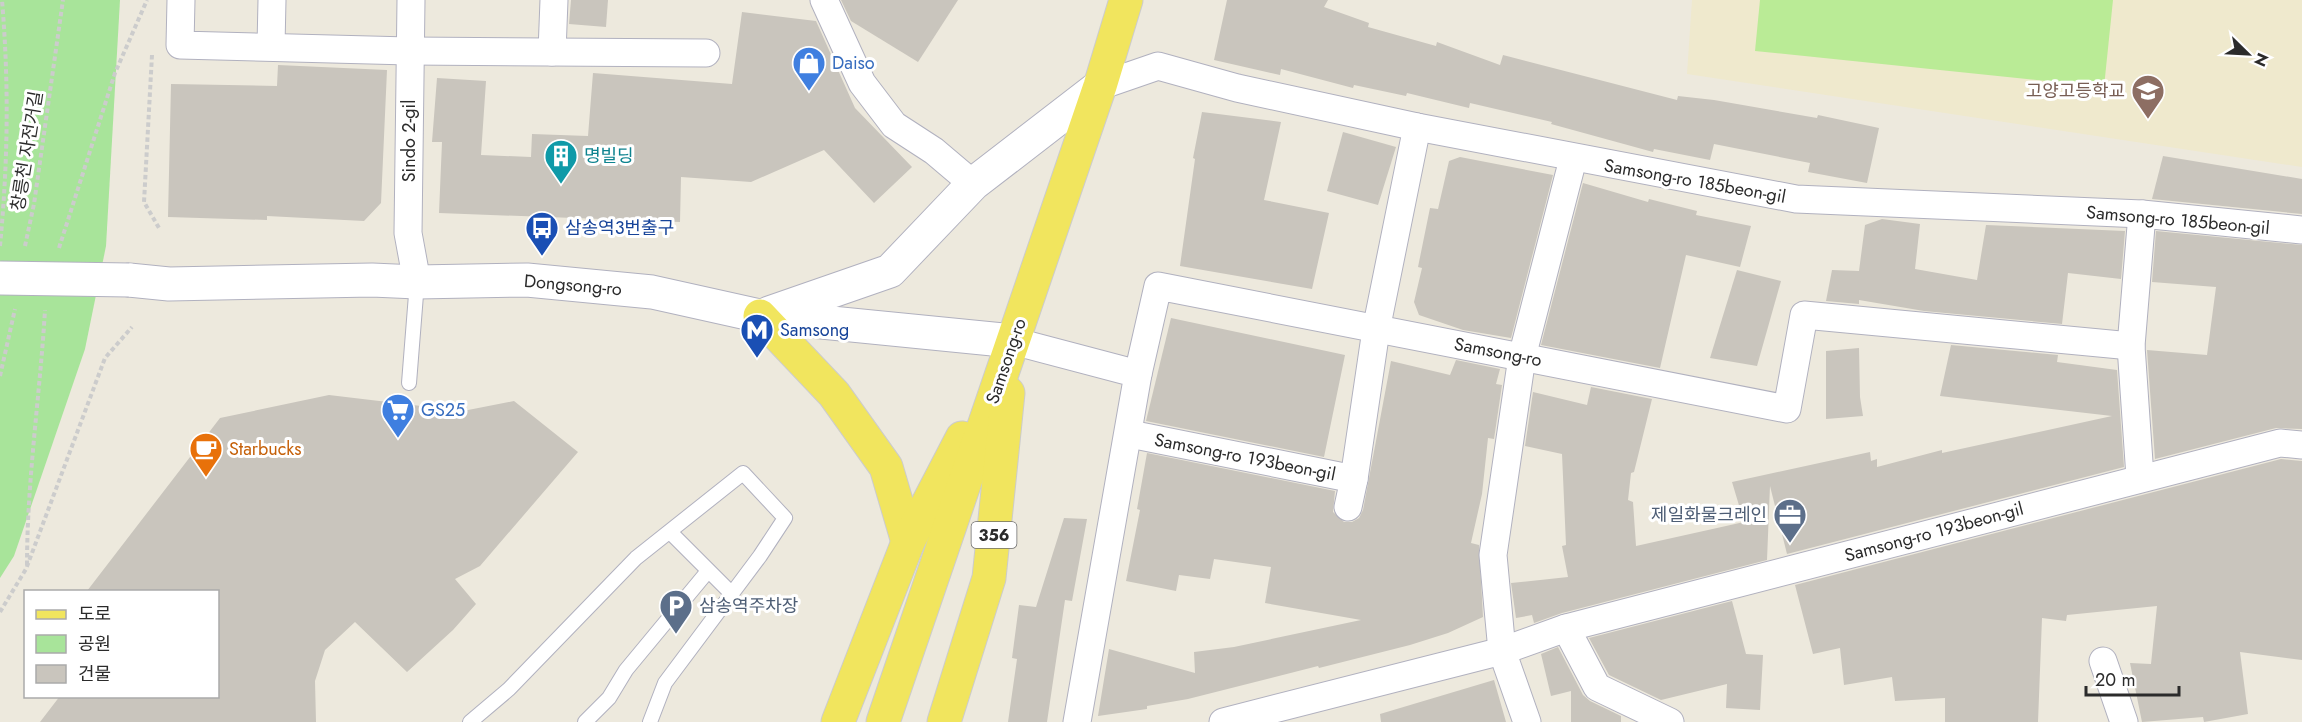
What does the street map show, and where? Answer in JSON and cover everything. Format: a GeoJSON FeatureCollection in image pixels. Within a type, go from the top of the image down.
{"type":"FeatureCollection","features":[{"type":"Feature","properties":{"kind":"main road","name":"Samsong-ro"},"geometry":{"type":"LineString","coordinates":[[883,722],[1100,86],[1126,0]]}},
{"type":"Feature","properties":{"kind":"main road"},"geometry":{"type":"LineString","coordinates":[[908,542],[886,468],[834,394],[760,316],[890,272],[973,184],[1100,86]]}},
{"type":"Feature","properties":{"kind":"main road","name":"Dongsong-ro"},"geometry":{"type":"LineString","coordinates":[[8,292],[129,280],[169,284],[527,280],[640,291],[760,316],[1013,341]]}},
{"type":"Feature","properties":{"kind":"main road","name":"356"},"geometry":{"type":"LineString","coordinates":[[838,722],[908,542],[1013,341]]}},
{"type":"Feature","properties":{"kind":"main road","name":"356"},"geometry":{"type":"LineString","coordinates":[[944,722],[989,578],[1013,341]]}},
{"type":"Feature","properties":{"kind":"street"},"geometry":{"type":"LineString","coordinates":[[181,0],[180,45],[409,51],[706,53]]}},
{"type":"Feature","properties":{"kind":"street"},"geometry":{"type":"LineString","coordinates":[[271,46],[272,0]]}},
{"type":"Feature","properties":{"kind":"street","name":"Sindo 2-gil"},"geometry":{"type":"LineString","coordinates":[[411,0],[408,233],[417,282]]}},
{"type":"Feature","properties":{"kind":"street"},"geometry":{"type":"LineString","coordinates":[[552,52],[554,0]]}},
{"type":"Feature","properties":{"kind":"street"},"geometry":{"type":"LineString","coordinates":[[824,0],[862,83],[894,125],[934,151],[973,184]]}},
{"type":"Feature","properties":{"kind":"street","name":"Samsong-ro 185beon-gil"},"geometry":{"type":"LineString","coordinates":[[1100,86],[1158,66],[1236,88],[1417,127],[1573,159],[1796,199],[2142,214],[2302,230]]}},
{"type":"Feature","properties":{"kind":"street","name":"Samsong-ro 193beon-gil"},"geometry":{"type":"LineString","coordinates":[[1130,434],[1354,479],[1376,330],[1417,127]]}},
{"type":"Feature","properties":{"kind":"street"},"geometry":{"type":"LineString","coordinates":[[1527,722],[1502,651],[1493,555],[1522,357],[1573,159]]}},
{"type":"Feature","properties":{"kind":"street"},"geometry":{"type":"LineString","coordinates":[[2140,477],[2131,346],[2142,214]]}},
{"type":"Feature","properties":{"kind":"street","name":"Samsong-ro"},"geometry":{"type":"LineString","coordinates":[[1138,374],[1158,286],[1787,409],[1804,315],[2131,346]]}},
{"type":"Feature","properties":{"kind":"street"},"geometry":{"type":"LineString","coordinates":[[1013,341],[1138,374]]}},
{"type":"Feature","properties":{"kind":"street","name":"Samsong-ro 193beon-gil"},"geometry":{"type":"LineString","coordinates":[[1077,722],[1130,434],[1138,374]]}},
{"type":"Feature","properties":{"kind":"street","name":"Samsong-ro 193beon-gil"},"geometry":{"type":"LineString","coordinates":[[1223,722],[1502,651],[1566,628],[2140,477],[2280,443],[2302,445]]}},
{"type":"Feature","properties":{"kind":"street"},"geometry":{"type":"LineString","coordinates":[[1348,507],[1354,479]]}},
{"type":"Feature","properties":{"kind":"street"},"geometry":{"type":"LineString","coordinates":[[1566,628],[1597,687],[1670,722]]}},
{"type":"Feature","properties":{"kind":"street"},"geometry":{"type":"LineString","coordinates":[[2103,661],[2124,722]]}},
{"type":"Feature","properties":{"kind":"lane"},"geometry":{"type":"LineString","coordinates":[[409,383],[417,282]]}},
{"type":"Feature","properties":{"kind":"lane"},"geometry":{"type":"LineString","coordinates":[[470,722],[509,689],[636,558],[743,473],[784,518],[732,594],[665,683],[650,722]]}},
{"type":"Feature","properties":{"kind":"lane"},"geometry":{"type":"LineString","coordinates":[[670,532],[732,594]]}},
{"type":"Feature","properties":{"kind":"lane"},"geometry":{"type":"LineString","coordinates":[[585,722],[609,698],[626,670],[708,571]]}},
{"type":"Feature","properties":{"kind":"path"},"geometry":{"type":"LineString","coordinates":[[0,250],[8,137],[8,78],[2,0]]}},
{"type":"Feature","properties":{"kind":"path","name":"창릉천 자전거길"},"geometry":{"type":"LineString","coordinates":[[25,249],[34,204],[63,0]]}},
{"type":"Feature","properties":{"kind":"path"},"geometry":{"type":"LineString","coordinates":[[57,255],[115,73],[147,0]]}},
{"type":"Feature","properties":{"kind":"path"},"geometry":{"type":"LineString","coordinates":[[153,47],[144,202],[159,228]]}},
{"type":"Feature","properties":{"kind":"path"},"geometry":{"type":"LineString","coordinates":[[0,376],[8,292]]}},
{"type":"Feature","properties":{"kind":"path"},"geometry":{"type":"LineString","coordinates":[[27,569],[27,512],[41,380],[46,298]]}},
{"type":"Feature","properties":{"kind":"path"},"geometry":{"type":"LineString","coordinates":[[0,612],[27,569],[105,358],[132,327]]}},
{"type":"Feature","properties":{"kind":"shaded area","name":"고양고등학교"},"geometry":{"type":"Polygon","coordinates":[[[1692,0],[2302,0],[2302,167],[1687,74],[1692,0]]]}},
{"type":"Feature","properties":{"kind":"green space"},"geometry":{"type":"Polygon","coordinates":[[[0,0],[120,0],[106,246],[85,349],[14,556],[0,578],[0,0]]]}},
{"type":"Feature","properties":{"kind":"green space"},"geometry":{"type":"Polygon","coordinates":[[[1760,0],[2113,0],[2104,87],[1755,51],[1760,0]]]}},
{"type":"Feature","properties":{"kind":"building"},"geometry":{"type":"Polygon","coordinates":[[[571,0],[608,0],[606,27],[569,24],[571,0]]]}},
{"type":"Feature","properties":{"kind":"building"},"geometry":{"type":"Polygon","coordinates":[[[841,0],[958,0],[918,62],[851,21],[841,0]]]}},
{"type":"Feature","properties":{"kind":"building"},"geometry":{"type":"Polygon","coordinates":[[[1227,0],[1328,0],[1324,7],[1369,23],[1368,27],[1436,46],[1437,42],[1500,65],[1503,55],[1677,100],[1678,96],[1714,100],[1817,118],[1818,115],[1879,128],[1867,183],[1808,172],[1810,163],[1714,144],[1710,160],[1654,149],[1653,152],[1551,124],[1552,122],[1470,103],[1469,108],[1407,93],[1406,96],[1354,85],[1353,88],[1281,69],[1280,75],[1214,60],[1227,0]]]}},
{"type":"Feature","properties":{"kind":"building"},"geometry":{"type":"Polygon","coordinates":[[[742,12],[816,21],[855,108],[912,167],[874,203],[824,150],[751,182],[681,177],[680,222],[439,213],[442,142],[432,142],[437,78],[486,81],[481,155],[531,157],[532,134],[588,136],[593,73],[732,84],[742,12]]]}},
{"type":"Feature","properties":{"kind":"building"},"geometry":{"type":"Polygon","coordinates":[[[278,65],[387,70],[381,203],[364,221],[267,216],[267,220],[168,217],[171,84],[277,86],[278,65]]]}},
{"type":"Feature","properties":{"kind":"building"},"geometry":{"type":"Polygon","coordinates":[[[1202,112],[1281,122],[1264,200],[1329,213],[1312,289],[1180,266],[1195,159],[1193,158],[1202,112]]]}},
{"type":"Feature","properties":{"kind":"building"},"geometry":{"type":"Polygon","coordinates":[[[1343,132],[1396,147],[1378,205],[1327,191],[1343,132]]]}},
{"type":"Feature","properties":{"kind":"building"},"geometry":{"type":"Polygon","coordinates":[[[2163,156],[2302,179],[2302,214],[2152,199],[2163,156]]]}},
{"type":"Feature","properties":{"kind":"building"},"geometry":{"type":"Polygon","coordinates":[[[1460,157],[1553,175],[1511,338],[1463,330],[1419,315],[1414,302],[1422,268],[1418,267],[1430,208],[1438,209],[1449,161],[1460,157]]]}},
{"type":"Feature","properties":{"kind":"building"},"geometry":{"type":"Polygon","coordinates":[[[1583,183],[1648,202],[1649,199],[1697,211],[1696,215],[1751,226],[1740,267],[1686,255],[1660,368],[1541,345],[1583,183]]]}},
{"type":"Feature","properties":{"kind":"building"},"geometry":{"type":"Polygon","coordinates":[[[1882,219],[1920,224],[1915,269],[1977,280],[1986,225],[2125,231],[2121,279],[2068,273],[2062,324],[1924,311],[1859,300],[1859,304],[1826,301],[1832,270],[1859,271],[1865,225],[1882,219]]]}},
{"type":"Feature","properties":{"kind":"building"},"geometry":{"type":"Polygon","coordinates":[[[2156,231],[2302,245],[2302,429],[2276,428],[2155,459],[2147,350],[2207,355],[2216,287],[2152,282],[2156,231]]]}},
{"type":"Feature","properties":{"kind":"building"},"geometry":{"type":"Polygon","coordinates":[[[1737,270],[1781,281],[1757,366],[1710,358],[1737,270]]]}},
{"type":"Feature","properties":{"kind":"building"},"geometry":{"type":"Polygon","coordinates":[[[1171,318],[1345,355],[1324,457],[1146,421],[1171,318]]]}},
{"type":"Feature","properties":{"kind":"building"},"geometry":{"type":"Polygon","coordinates":[[[1951,345],[2058,355],[2057,362],[2117,370],[2124,467],[1787,554],[1770,486],[1767,560],[1562,613],[1534,623],[1532,615],[1516,618],[1511,583],[1568,577],[1562,546],[1566,545],[1562,454],[1525,446],[1533,392],[1587,405],[1591,387],[1652,399],[1634,472],[1631,473],[1628,500],[1633,502],[1636,546],[1744,522],[1732,482],[1870,452],[1871,461],[1877,459],[1877,467],[1942,450],[1942,453],[2112,416],[1940,396],[1951,345]]]}},
{"type":"Feature","properties":{"kind":"building"},"geometry":{"type":"Polygon","coordinates":[[[1859,348],[1860,397],[1863,416],[1826,419],[1826,351],[1859,348]]]}},
{"type":"Feature","properties":{"kind":"building"},"geometry":{"type":"Polygon","coordinates":[[[1456,360],[1500,369],[1496,384],[1502,385],[1494,439],[1488,438],[1482,494],[1471,543],[1479,545],[1483,617],[1448,633],[1410,645],[1188,699],[1147,706],[1147,709],[1098,716],[1109,649],[1195,673],[1194,652],[1234,647],[1361,620],[1265,603],[1271,567],[1214,559],[1210,579],[1179,575],[1176,591],[1126,581],[1140,510],[1137,509],[1147,453],[1335,491],[1333,512],[1344,522],[1352,522],[1359,518],[1363,510],[1391,361],[1450,375],[1456,360]]]}},
{"type":"Feature","properties":{"kind":"building"},"geometry":{"type":"Polygon","coordinates":[[[329,395],[463,411],[514,401],[578,452],[480,566],[455,579],[476,604],[453,630],[407,672],[355,622],[325,650],[315,681],[316,722],[40,722],[58,698],[219,698],[219,590],[88,590],[220,418],[329,395]]]}},
{"type":"Feature","properties":{"kind":"building"},"geometry":{"type":"Polygon","coordinates":[[[2281,459],[2302,461],[2302,660],[2240,652],[2248,714],[2204,722],[2203,717],[2142,722],[2130,663],[2151,664],[2157,606],[2067,615],[2066,621],[2042,618],[2038,722],[1945,722],[1945,698],[1895,701],[1892,677],[1844,685],[1840,648],[1813,654],[1795,585],[2281,459]]]}},
{"type":"Feature","properties":{"kind":"building"},"geometry":{"type":"Polygon","coordinates":[[[1064,518],[1087,519],[1072,601],[1065,600],[1047,722],[1008,722],[1017,659],[1012,658],[1019,605],[1036,607],[1064,518]]]}},
{"type":"Feature","properties":{"kind":"building"},"geometry":{"type":"Polygon","coordinates":[[[1732,601],[1746,654],[1763,655],[1760,710],[1726,708],[1727,684],[1661,700],[1609,675],[1589,638],[1732,601]]]}},
{"type":"Feature","properties":{"kind":"building"},"geometry":{"type":"Polygon","coordinates":[[[1558,647],[1583,695],[1590,701],[1621,716],[1621,722],[1571,722],[1571,691],[1551,696],[1541,654],[1558,647]]]}},
{"type":"Feature","properties":{"kind":"building"},"geometry":{"type":"Polygon","coordinates":[[[1494,680],[1506,722],[1381,722],[1380,714],[1494,680]]]}},
{"type":"Feature","properties":{"kind":"place","name":"Daiso"},"geometry":{"type":"Point","coordinates":[809,92]}},
{"type":"Feature","properties":{"kind":"place","name":"고양고등학교"},"geometry":{"type":"Point","coordinates":[2148,120]}},
{"type":"Feature","properties":{"kind":"place","name":"명빌딩"},"geometry":{"type":"Point","coordinates":[561,185]}},
{"type":"Feature","properties":{"kind":"place","name":"삼송역3번출구"},"geometry":{"type":"Point","coordinates":[542,257]}},
{"type":"Feature","properties":{"kind":"place","name":"Samsong"},"geometry":{"type":"Point","coordinates":[757,359]}},
{"type":"Feature","properties":{"kind":"place","name":"GS25"},"geometry":{"type":"Point","coordinates":[398,439]}},
{"type":"Feature","properties":{"kind":"place","name":"Starbucks"},"geometry":{"type":"Point","coordinates":[206,478]}},
{"type":"Feature","properties":{"kind":"place","name":"제일화물크레인"},"geometry":{"type":"Point","coordinates":[1790,544]}},
{"type":"Feature","properties":{"kind":"place","name":"삼송역주차장"},"geometry":{"type":"Point","coordinates":[676,635]}}]}
